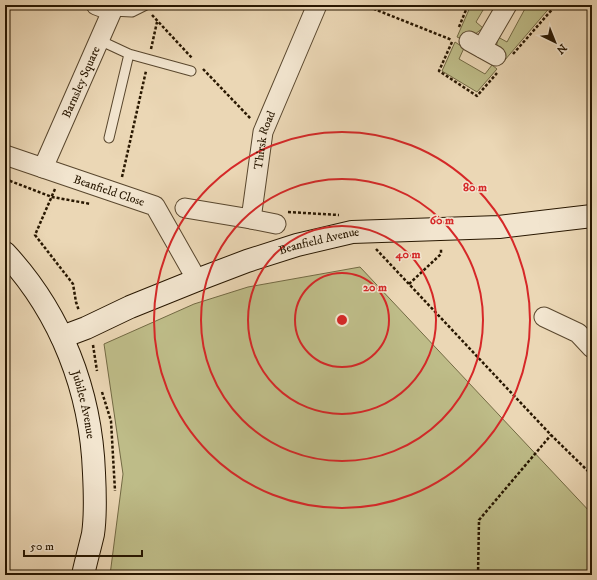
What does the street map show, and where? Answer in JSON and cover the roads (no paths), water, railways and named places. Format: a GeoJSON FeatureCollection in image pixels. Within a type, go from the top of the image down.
{"type":"FeatureCollection","features":[{"type":"Feature","properties":{"kind":"street","name":"Thirsk Road"},"geometry":{"type":"LineString","coordinates":[[251,219],[263,132],[317,5]]}},
{"type":"Feature","properties":{"kind":"street"},"geometry":{"type":"LineString","coordinates":[[475,46],[508,5]]}},
{"type":"Feature","properties":{"kind":"street","name":"Barnsley Square"},"geometry":{"type":"LineString","coordinates":[[43,168],[99,40],[104,8]]}},
{"type":"Feature","properties":{"kind":"street","name":"Beanfield Close"},"geometry":{"type":"LineString","coordinates":[[5,155],[155,206],[197,280]]}},
{"type":"Feature","properties":{"kind":"street"},"geometry":{"type":"LineString","coordinates":[[185,208],[276,224]]}},
{"type":"Feature","properties":{"kind":"street","name":"Beanfield Avenue"},"geometry":{"type":"LineString","coordinates":[[62,337],[197,280],[297,245],[352,232],[499,227],[592,216]]}},
{"type":"Feature","properties":{"kind":"street","name":"Jubilee Avenue"},"geometry":{"type":"LineString","coordinates":[[5,253],[22,272],[45,304],[62,337],[81,387],[89,418],[95,488],[93,532],[83,575]]}},
{"type":"Feature","properties":{"kind":"street"},"geometry":{"type":"LineString","coordinates":[[544,318],[578,333],[592,348]]}},
{"type":"Feature","properties":{"kind":"lane"},"geometry":{"type":"LineString","coordinates":[[104,8],[132,12],[146,5]]}},
{"type":"Feature","properties":{"kind":"lane"},"geometry":{"type":"LineString","coordinates":[[99,40],[129,54],[191,72]]}},
{"type":"Feature","properties":{"kind":"lane"},"geometry":{"type":"LineString","coordinates":[[108,138],[129,54]]}}]}
